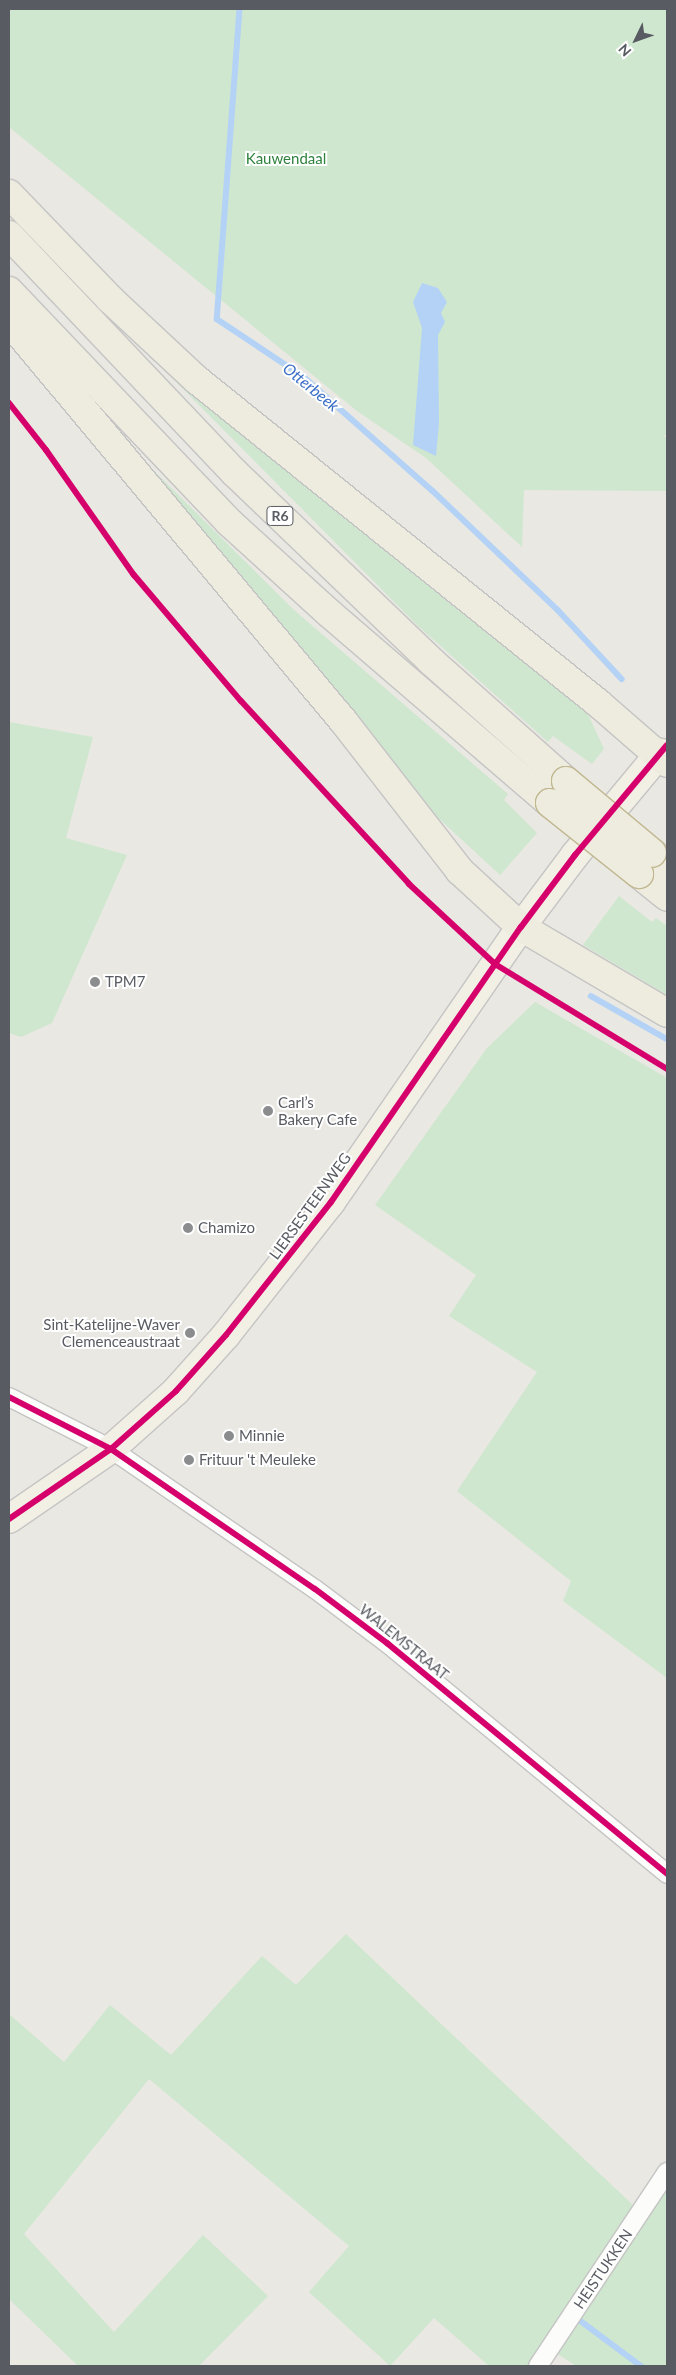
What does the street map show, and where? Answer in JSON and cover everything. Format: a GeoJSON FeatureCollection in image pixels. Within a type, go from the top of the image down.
{"type":"FeatureCollection","features":[{"type":"Feature","properties":{"kind":"highway"},"geometry":{"type":"LineString","coordinates":[[9,194],[110,300],[197,380],[664,758]]}},
{"type":"Feature","properties":{"kind":"highway","name":"R6"},"geometry":{"type":"LineString","coordinates":[[9,235],[235,473],[431,661],[566,781],[653,864],[667,897]]}},
{"type":"Feature","properties":{"kind":"highway","name":"R6"},"geometry":{"type":"LineString","coordinates":[[9,291],[229,522],[365,645],[550,803],[653,864]]}},
{"type":"Feature","properties":{"kind":"highway"},"geometry":{"type":"LineString","coordinates":[[9,321],[344,722],[460,871],[521,927],[667,1013]]}},
{"type":"Feature","properties":{"kind":"main road","name":"LIERSESTEENWEG"},"geometry":{"type":"LineString","coordinates":[[9,1519],[111,1449],[176,1391],[291,1256],[521,927],[575,855],[634,783],[664,758]]}},
{"type":"Feature","properties":{"kind":"street","name":"WALEMSTRAAT"},"geometry":{"type":"LineString","coordinates":[[9,1397],[111,1449],[315,1589],[387,1643],[667,1874]]}},
{"type":"Feature","properties":{"kind":"street","name":"HEISTUKKEN"},"geometry":{"type":"LineString","coordinates":[[538,2366],[667,2172]]}},
{"type":"Feature","properties":{"kind":"green space","name":"Kauwendaal"},"geometry":{"type":"Polygon","coordinates":[[[9,9],[667,9],[667,433],[664,436],[667,439],[667,491],[524,490],[522,547],[426,458],[357,411],[9,127],[9,9]]]}},
{"type":"Feature","properties":{"kind":"green space"},"geometry":{"type":"Polygon","coordinates":[[[89,294],[583,703],[604,749],[592,764],[553,736],[548,742],[417,625],[89,294]]]}},
{"type":"Feature","properties":{"kind":"green space"},"geometry":{"type":"Polygon","coordinates":[[[108,425],[294,610],[508,794],[504,800],[537,833],[500,875],[436,816],[108,425]]]}},
{"type":"Feature","properties":{"kind":"green space"},"geometry":{"type":"Polygon","coordinates":[[[9,722],[93,737],[66,838],[127,855],[52,1023],[21,1037],[9,1033],[9,722]]]}},
{"type":"Feature","properties":{"kind":"green space"},"geometry":{"type":"Polygon","coordinates":[[[619,896],[652,922],[656,918],[667,926],[667,995],[583,945],[619,896]]]}},
{"type":"Feature","properties":{"kind":"green space"},"geometry":{"type":"Polygon","coordinates":[[[535,1002],[667,1078],[667,1678],[563,1601],[571,1581],[457,1491],[537,1372],[449,1316],[476,1275],[375,1205],[487,1048],[535,1002]]]}},
{"type":"Feature","properties":{"kind":"green space"},"geometry":{"type":"Polygon","coordinates":[[[346,1934],[635,2207],[531,2366],[489,2366],[434,2318],[390,2366],[309,2292],[349,2246],[149,2079],[24,2234],[114,2332],[203,2235],[268,2296],[199,2366],[78,2366],[9,2299],[9,2014],[64,2062],[110,2005],[171,2055],[262,1956],[296,1985],[346,1934]]]}},
{"type":"Feature","properties":{"kind":"green space"},"geometry":{"type":"Polygon","coordinates":[[[667,2177],[667,2366],[576,2366],[552,2350],[667,2177]]]}},
{"type":"Feature","properties":{"kind":"water"},"geometry":{"type":"Polygon","coordinates":[[[422,283],[438,288],[447,302],[441,313],[445,322],[438,335],[439,423],[436,456],[413,445],[422,328],[413,302],[422,283]]]}},
{"type":"Feature","properties":{"kind":"waterway","name":"Otterbeek"},"geometry":{"type":"LineString","coordinates":[[240,9],[217,319],[304,377],[433,491],[558,610],[622,679]]}},
{"type":"Feature","properties":{"kind":"waterway"},"geometry":{"type":"LineString","coordinates":[[591,996],[667,1039]]}},
{"type":"Feature","properties":{"kind":"waterway"},"geometry":{"type":"LineString","coordinates":[[580,2314],[578,2319],[641,2366]]}},
{"type":"Feature","properties":{"kind":"cycle path"},"geometry":{"type":"LineString","coordinates":[[9,403],[46,450],[134,575],[241,701],[409,884],[495,964],[667,1069]]}},
{"type":"Feature","properties":{"kind":"cycle path"},"geometry":{"type":"LineString","coordinates":[[9,1519],[111,1449],[176,1391],[226,1335],[331,1202],[521,927],[575,855],[667,745]]}},
{"type":"Feature","properties":{"kind":"cycle path"},"geometry":{"type":"LineString","coordinates":[[9,1397],[111,1449],[315,1589],[387,1643],[667,1874]]}},
{"type":"Feature","properties":{"kind":"place","name":"TPM7"},"geometry":{"type":"Point","coordinates":[95,982]}},
{"type":"Feature","properties":{"kind":"place","name":"Carl’s Bakery Cafe"},"geometry":{"type":"Point","coordinates":[268,1111]}},
{"type":"Feature","properties":{"kind":"place","name":"Chamizo"},"geometry":{"type":"Point","coordinates":[188,1228]}},
{"type":"Feature","properties":{"kind":"place","name":"Sint-Katelijne-Waver Clemenceaustraat"},"geometry":{"type":"Point","coordinates":[190,1333]}},
{"type":"Feature","properties":{"kind":"place","name":"Minnie"},"geometry":{"type":"Point","coordinates":[229,1436]}},
{"type":"Feature","properties":{"kind":"place","name":"Frituur 't Meuleke"},"geometry":{"type":"Point","coordinates":[189,1460]}}]}
